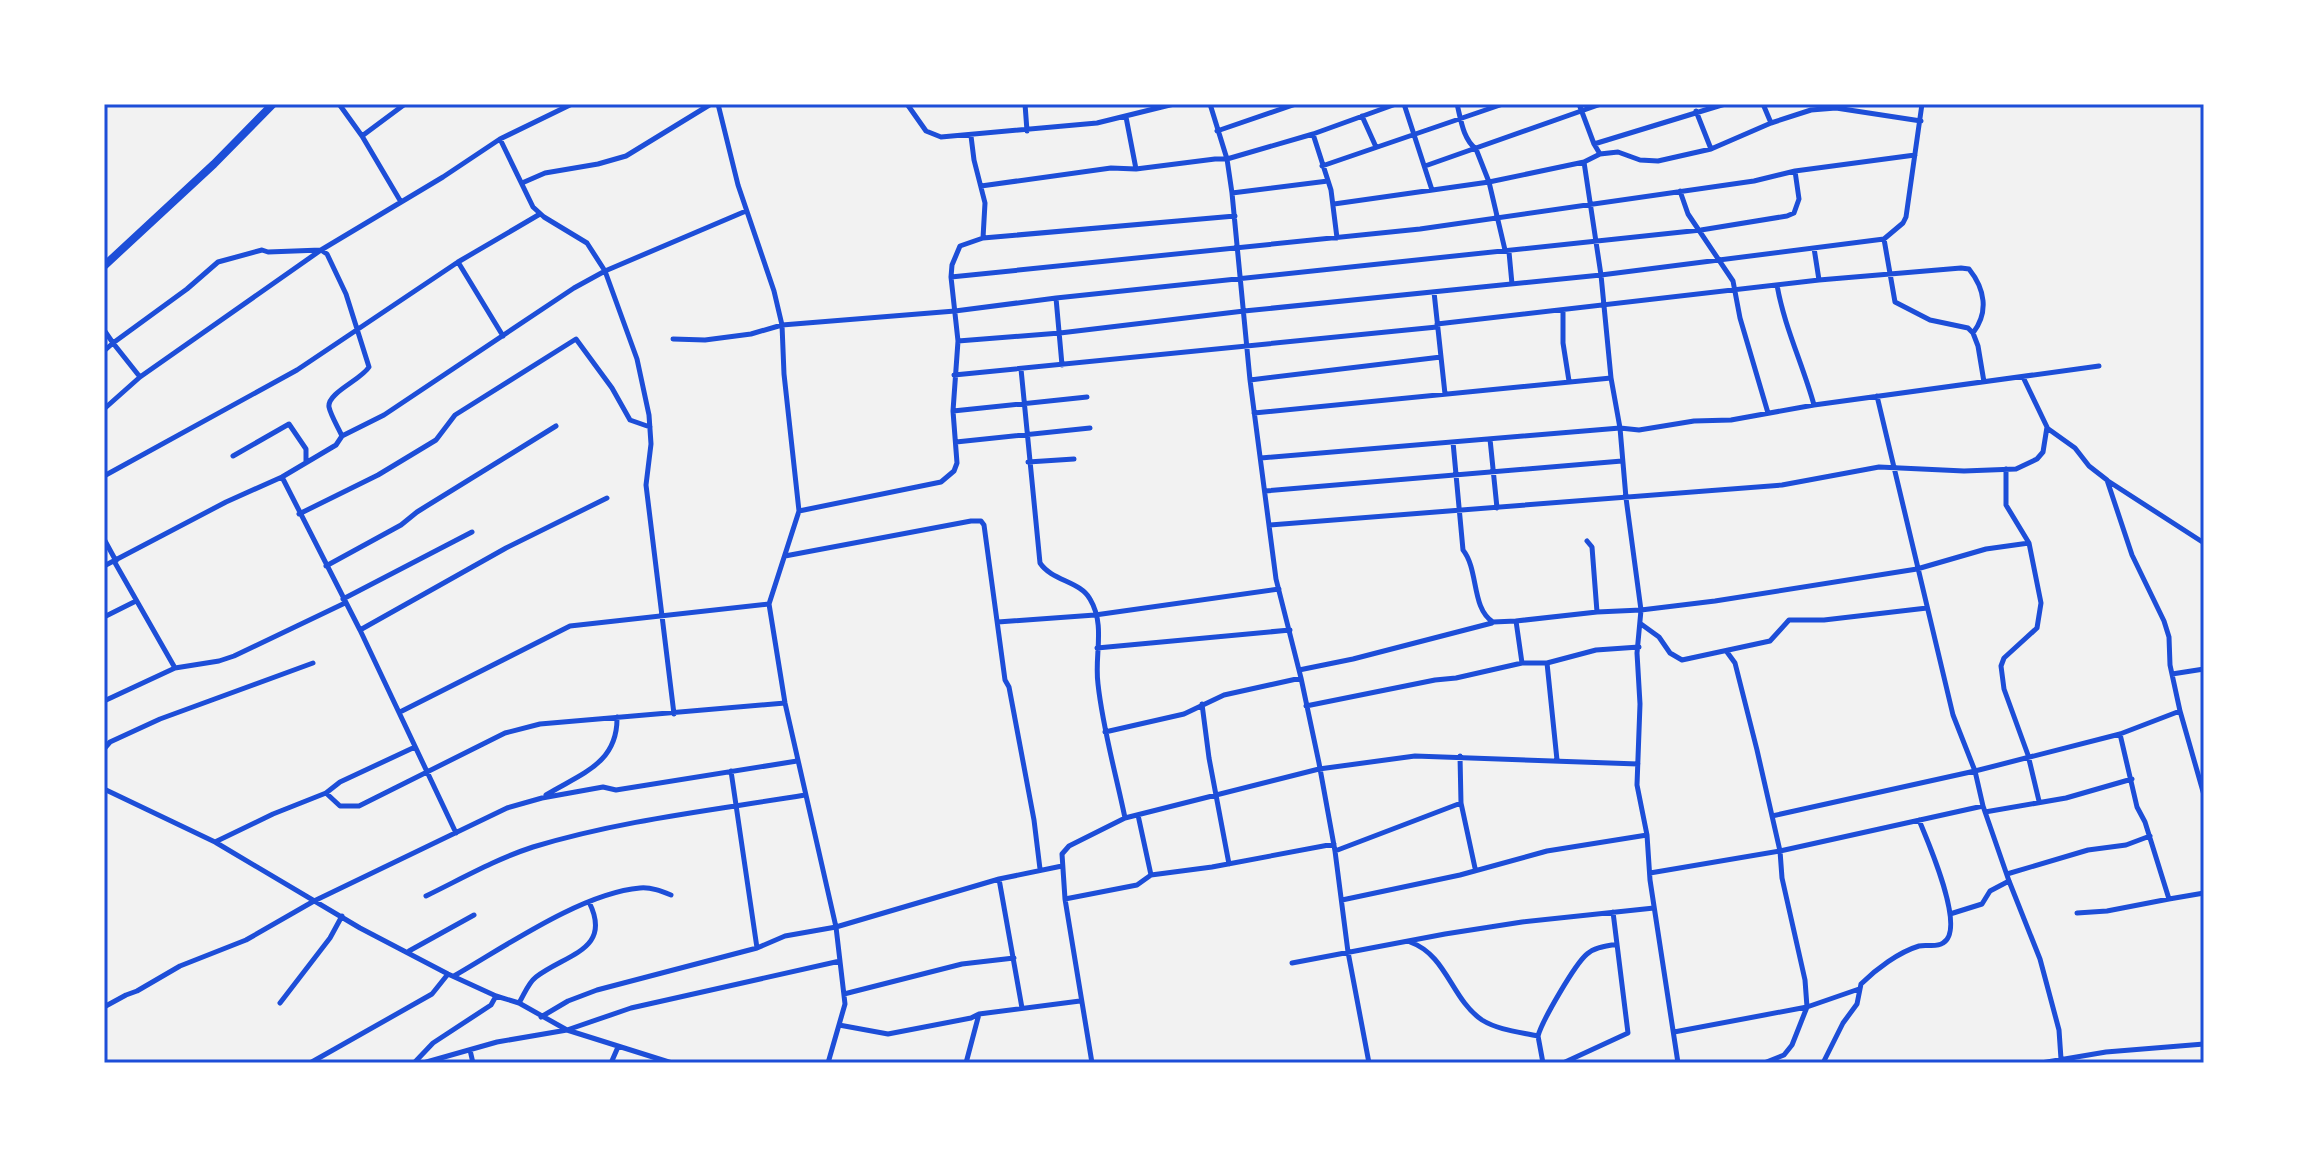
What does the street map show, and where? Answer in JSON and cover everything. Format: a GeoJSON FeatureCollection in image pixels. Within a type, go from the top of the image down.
{"type":"FeatureCollection","features":[{"type":"Feature","properties":{"kind":"main road"},"geometry":{"type":"LineString","coordinates":[[104,266],[214,164],[273,104]]}},
{"type":"Feature","properties":{"kind":"street"},"geometry":{"type":"LineString","coordinates":[[339,104],[401,202]]}},
{"type":"Feature","properties":{"kind":"street"},"geometry":{"type":"LineString","coordinates":[[104,409],[140,377],[321,250],[500,139],[572,104]]}},
{"type":"Feature","properties":{"kind":"street"},"geometry":{"type":"LineString","coordinates":[[522,183],[545,173],[626,156],[711,104]]}},
{"type":"Feature","properties":{"kind":"street"},"geometry":{"type":"LineString","coordinates":[[718,104],[746,211],[774,291],[782,325],[784,374],[799,511],[769,604],[797,761],[836,927],[845,1004],[828,1063]]}},
{"type":"Feature","properties":{"kind":"street"},"geometry":{"type":"LineString","coordinates":[[907,104],[932,135],[971,136],[1097,123],[1174,104]]}},
{"type":"Feature","properties":{"kind":"street"},"geometry":{"type":"LineString","coordinates":[[1025,104],[1027,131]]}},
{"type":"Feature","properties":{"kind":"street"},"geometry":{"type":"LineString","coordinates":[[1210,104],[1227,159],[1232,193],[1250,380],[1279,589],[1301,678],[1334,844],[1348,952],[1369,1063]]}},
{"type":"Feature","properties":{"kind":"street"},"geometry":{"type":"LineString","coordinates":[[1217,131],[1296,104]]}},
{"type":"Feature","properties":{"kind":"street"},"geometry":{"type":"LineString","coordinates":[[981,186],[1111,168],[1136,169],[1227,159],[1313,134],[1396,104]]}},
{"type":"Feature","properties":{"kind":"street"},"geometry":{"type":"LineString","coordinates":[[1404,104],[1432,190]]}},
{"type":"Feature","properties":{"kind":"street"},"geometry":{"type":"LineString","coordinates":[[1457,104],[1469,143],[1476,149],[1489,182],[1512,284]]}},
{"type":"Feature","properties":{"kind":"street"},"geometry":{"type":"LineString","coordinates":[[1322,166],[1503,104]]}},
{"type":"Feature","properties":{"kind":"street"},"geometry":{"type":"LineString","coordinates":[[1579,104],[1600,154]]}},
{"type":"Feature","properties":{"kind":"street"},"geometry":{"type":"LineString","coordinates":[[1425,166],[1601,104]]}},
{"type":"Feature","properties":{"kind":"street"},"geometry":{"type":"LineString","coordinates":[[1594,144],[1725,104]]}},
{"type":"Feature","properties":{"kind":"street"},"geometry":{"type":"LineString","coordinates":[[1763,104],[1771,123]]}},
{"type":"Feature","properties":{"kind":"street"},"geometry":{"type":"LineString","coordinates":[[958,341],[1060,333],[1601,275],[1884,239],[1906,217],[1922,104]]}},
{"type":"Feature","properties":{"kind":"street"},"geometry":{"type":"LineString","coordinates":[[362,136],[400,105]]}},
{"type":"Feature","properties":{"kind":"street"},"geometry":{"type":"LineString","coordinates":[[1334,204],[1489,182],[1584,162],[1600,154],[1618,152],[1650,162],[1711,149],[1771,123],[1811,110],[1836,108],[1921,121]]}},
{"type":"Feature","properties":{"kind":"street"},"geometry":{"type":"LineString","coordinates":[[1696,111],[1711,149]]}},
{"type":"Feature","properties":{"kind":"street"},"geometry":{"type":"LineString","coordinates":[[1362,116],[1376,147]]}},
{"type":"Feature","properties":{"kind":"street"},"geometry":{"type":"LineString","coordinates":[[1126,117],[1136,169]]}},
{"type":"Feature","properties":{"kind":"street"},"geometry":{"type":"LineString","coordinates":[[1313,134],[1334,204],[1337,238]]}},
{"type":"Feature","properties":{"kind":"street"},"geometry":{"type":"LineString","coordinates":[[971,136],[985,203],[983,238]]}},
{"type":"Feature","properties":{"kind":"street"},"geometry":{"type":"LineString","coordinates":[[500,139],[533,207],[587,243],[605,271],[637,359],[650,427],[646,485],[674,714]]}},
{"type":"Feature","properties":{"kind":"street"},"geometry":{"type":"LineString","coordinates":[[951,277],[1337,238],[1498,218],[1915,155]]}},
{"type":"Feature","properties":{"kind":"street"},"geometry":{"type":"LineString","coordinates":[[1584,162],[1601,275],[1602,306],[1641,610],[1637,785],[1647,835],[1654,908],[1678,1063]]}},
{"type":"Feature","properties":{"kind":"street"},"geometry":{"type":"LineString","coordinates":[[673,339],[705,340],[751,334],[782,325],[955,311],[1701,230],[1794,213],[1799,199],[1795,171]]}},
{"type":"Feature","properties":{"kind":"street"},"geometry":{"type":"LineString","coordinates":[[1232,193],[1328,181]]}},
{"type":"Feature","properties":{"kind":"street"},"geometry":{"type":"LineString","coordinates":[[1680,191],[1688,214],[1701,230],[1717,260],[1730,274],[1768,413]]}},
{"type":"Feature","properties":{"kind":"street"},"geometry":{"type":"LineString","coordinates":[[104,566],[226,502],[282,477],[336,445],[342,436],[384,415],[605,271],[746,211]]}},
{"type":"Feature","properties":{"kind":"street"},"geometry":{"type":"LineString","coordinates":[[104,476],[297,370],[458,262],[540,214]]}},
{"type":"Feature","properties":{"kind":"street"},"geometry":{"type":"LineString","coordinates":[[799,511],[941,482],[954,471],[957,463],[954,375],[958,341],[951,277],[960,246],[983,238],[1235,216]]}},
{"type":"Feature","properties":{"kind":"street"},"geometry":{"type":"LineString","coordinates":[[1884,239],[1895,302],[1937,323],[1968,328],[1973,333],[1984,382]]}},
{"type":"Feature","properties":{"kind":"street"},"geometry":{"type":"LineString","coordinates":[[1814,248],[1819,280]]}},
{"type":"Feature","properties":{"kind":"street"},"geometry":{"type":"LineString","coordinates":[[104,351],[218,262],[262,250],[321,250],[327,254],[346,294],[369,367],[364,375],[333,395],[329,401],[329,408],[342,436]]}},
{"type":"Feature","properties":{"kind":"street"},"geometry":{"type":"LineString","coordinates":[[458,262],[503,336]]}},
{"type":"Feature","properties":{"kind":"street"},"geometry":{"type":"LineString","coordinates":[[954,375],[1437,326],[1819,280],[1969,269],[1985,307],[1983,318],[1973,333]]}},
{"type":"Feature","properties":{"kind":"street"},"geometry":{"type":"LineString","coordinates":[[1777,285],[1782,311],[1803,364],[1814,405]]}},
{"type":"Feature","properties":{"kind":"street"},"geometry":{"type":"LineString","coordinates":[[1434,292],[1445,394]]}},
{"type":"Feature","properties":{"kind":"street"},"geometry":{"type":"LineString","coordinates":[[1056,298],[1062,365]]}},
{"type":"Feature","properties":{"kind":"street"},"geometry":{"type":"LineString","coordinates":[[1563,310],[1563,343],[1569,381]]}},
{"type":"Feature","properties":{"kind":"street"},"geometry":{"type":"LineString","coordinates":[[104,330],[140,377]]}},
{"type":"Feature","properties":{"kind":"street"},"geometry":{"type":"LineString","coordinates":[[299,514],[378,475],[436,440],[455,415],[576,339],[612,388],[630,420],[650,427]]}},
{"type":"Feature","properties":{"kind":"street"},"geometry":{"type":"LineString","coordinates":[[1250,380],[1441,357]]}},
{"type":"Feature","properties":{"kind":"street"},"geometry":{"type":"LineString","coordinates":[[1261,458],[1620,428],[1639,430],[1694,421],[1716,422],[1814,405],[2099,366]]}},
{"type":"Feature","properties":{"kind":"street"},"geometry":{"type":"LineString","coordinates":[[1021,369],[1040,563],[1046,571],[1084,592],[1090,599],[1100,631],[1097,682],[1125,818]]}},
{"type":"Feature","properties":{"kind":"street"},"geometry":{"type":"LineString","coordinates":[[2023,377],[2047,427],[2075,448],[2089,466],[2204,543]]}},
{"type":"Feature","properties":{"kind":"street"},"geometry":{"type":"LineString","coordinates":[[1254,413],[1611,378]]}},
{"type":"Feature","properties":{"kind":"street"},"geometry":{"type":"LineString","coordinates":[[1877,396],[1953,715],[1975,771],[1984,809],[2009,881],[2040,959],[2059,1030],[2061,1059]]}},
{"type":"Feature","properties":{"kind":"street"},"geometry":{"type":"LineString","coordinates":[[953,411],[1087,397]]}},
{"type":"Feature","properties":{"kind":"street"},"geometry":{"type":"LineString","coordinates":[[233,456],[289,424],[306,449],[306,461]]}},
{"type":"Feature","properties":{"kind":"street"},"geometry":{"type":"LineString","coordinates":[[326,566],[401,525],[556,426]]}},
{"type":"Feature","properties":{"kind":"street"},"geometry":{"type":"LineString","coordinates":[[1269,525],[1782,485],[1879,467],[1894,470],[2006,469],[2028,465],[2037,459],[2043,452],[2047,427]]}},
{"type":"Feature","properties":{"kind":"street"},"geometry":{"type":"LineString","coordinates":[[956,442],[1090,428]]}},
{"type":"Feature","properties":{"kind":"street"},"geometry":{"type":"LineString","coordinates":[[1490,439],[1497,508]]}},
{"type":"Feature","properties":{"kind":"street"},"geometry":{"type":"LineString","coordinates":[[1453,442],[1463,550],[1471,563],[1483,614],[1493,622]]}},
{"type":"Feature","properties":{"kind":"street"},"geometry":{"type":"LineString","coordinates":[[1028,462],[1074,459]]}},
{"type":"Feature","properties":{"kind":"street"},"geometry":{"type":"LineString","coordinates":[[1265,491],[1622,461]]}},
{"type":"Feature","properties":{"kind":"street"},"geometry":{"type":"LineString","coordinates":[[2006,469],[2006,505],[2029,543],[2041,603],[2037,628],[2004,658],[2001,666],[2004,689],[2028,755],[2039,801]]}},
{"type":"Feature","properties":{"kind":"street"},"geometry":{"type":"LineString","coordinates":[[282,477],[360,630],[456,833]]}},
{"type":"Feature","properties":{"kind":"street"},"geometry":{"type":"LineString","coordinates":[[2107,480],[2132,555],[2169,637],[2172,674],[2180,711],[2204,795]]}},
{"type":"Feature","properties":{"kind":"street"},"geometry":{"type":"LineString","coordinates":[[360,630],[506,548],[607,498]]}},
{"type":"Feature","properties":{"kind":"street"},"geometry":{"type":"LineString","coordinates":[[785,556],[981,521],[985,528],[1005,680],[1009,687],[1034,820],[1040,869]]}},
{"type":"Feature","properties":{"kind":"street"},"geometry":{"type":"LineString","coordinates":[[104,701],[175,668],[219,661],[344,601],[472,532]]}},
{"type":"Feature","properties":{"kind":"street"},"geometry":{"type":"LineString","coordinates":[[104,539],[175,668]]}},
{"type":"Feature","properties":{"kind":"street"},"geometry":{"type":"LineString","coordinates":[[1587,541],[1592,547],[1597,612]]}},
{"type":"Feature","properties":{"kind":"street"},"geometry":{"type":"LineString","coordinates":[[1299,670],[1493,622],[1641,610],[1917,569],[1986,549],[2029,543]]}},
{"type":"Feature","properties":{"kind":"street"},"geometry":{"type":"LineString","coordinates":[[998,622],[1095,615],[1279,589]]}},
{"type":"Feature","properties":{"kind":"street"},"geometry":{"type":"LineString","coordinates":[[104,617],[136,601]]}},
{"type":"Feature","properties":{"kind":"street"},"geometry":{"type":"LineString","coordinates":[[399,712],[570,626],[769,604]]}},
{"type":"Feature","properties":{"kind":"street"},"geometry":{"type":"LineString","coordinates":[[1640,623],[1659,637],[1677,659],[1682,660],[1770,641],[1789,620],[1824,620],[1927,608]]}},
{"type":"Feature","properties":{"kind":"street"},"geometry":{"type":"LineString","coordinates":[[1516,621],[1522,663]]}},
{"type":"Feature","properties":{"kind":"street"},"geometry":{"type":"LineString","coordinates":[[1097,648],[1290,630]]}},
{"type":"Feature","properties":{"kind":"street"},"geometry":{"type":"LineString","coordinates":[[1306,706],[1522,663],[1547,663],[1596,650],[1639,647]]}},
{"type":"Feature","properties":{"kind":"street"},"geometry":{"type":"LineString","coordinates":[[1727,652],[1735,663],[1772,816],[1782,878],[1805,980],[1807,1007],[1788,1052],[1764,1063]]}},
{"type":"Feature","properties":{"kind":"street"},"geometry":{"type":"LineString","coordinates":[[104,749],[110,742],[160,719],[313,663]]}},
{"type":"Feature","properties":{"kind":"street"},"geometry":{"type":"LineString","coordinates":[[1547,663],[1557,760]]}},
{"type":"Feature","properties":{"kind":"street"},"geometry":{"type":"LineString","coordinates":[[2172,674],[2204,669]]}},
{"type":"Feature","properties":{"kind":"street"},"geometry":{"type":"LineString","coordinates":[[1105,732],[1184,714],[1224,695],[1301,678]]}},
{"type":"Feature","properties":{"kind":"street"},"geometry":{"type":"LineString","coordinates":[[326,793],[340,806],[359,806],[505,733],[540,724],[785,703]]}},
{"type":"Feature","properties":{"kind":"street"},"geometry":{"type":"LineString","coordinates":[[1202,704],[1229,864]]}},
{"type":"Feature","properties":{"kind":"street"},"geometry":{"type":"LineString","coordinates":[[1772,816],[1975,771],[2120,734],[2180,711]]}},
{"type":"Feature","properties":{"kind":"street"},"geometry":{"type":"LineString","coordinates":[[542,798],[588,771],[613,747],[618,735],[617,717]]}},
{"type":"Feature","properties":{"kind":"street"},"geometry":{"type":"LineString","coordinates":[[2120,734],[2137,807],[2150,836],[2169,899]]}},
{"type":"Feature","properties":{"kind":"street"},"geometry":{"type":"LineString","coordinates":[[215,842],[326,793],[340,782],[415,747]]}},
{"type":"Feature","properties":{"kind":"street"},"geometry":{"type":"LineString","coordinates":[[1092,1063],[1080,1001],[1062,866],[1064,849],[1101,828],[1125,818],[1319,769],[1415,756],[1638,764]]}},
{"type":"Feature","properties":{"kind":"street"},"geometry":{"type":"LineString","coordinates":[[1460,756],[1461,803],[1475,868]]}},
{"type":"Feature","properties":{"kind":"street"},"geometry":{"type":"LineString","coordinates":[[104,1007],[180,966],[246,940],[314,901],[507,808],[603,787],[616,790],[797,761]]}},
{"type":"Feature","properties":{"kind":"street"},"geometry":{"type":"LineString","coordinates":[[731,771],[757,948]]}},
{"type":"Feature","properties":{"kind":"street"},"geometry":{"type":"LineString","coordinates":[[1650,873],[1780,851],[1919,820],[2066,798],[2132,779]]}},
{"type":"Feature","properties":{"kind":"street"},"geometry":{"type":"LineString","coordinates":[[104,789],[215,842],[314,901],[451,975],[519,1003],[567,1030],[672,1063]]}},
{"type":"Feature","properties":{"kind":"street"},"geometry":{"type":"LineString","coordinates":[[426,896],[531,848],[600,831],[805,795]]}},
{"type":"Feature","properties":{"kind":"street"},"geometry":{"type":"LineString","coordinates":[[1335,851],[1461,803]]}},
{"type":"Feature","properties":{"kind":"street"},"geometry":{"type":"LineString","coordinates":[[1138,815],[1151,875]]}},
{"type":"Feature","properties":{"kind":"street"},"geometry":{"type":"LineString","coordinates":[[1823,1063],[1843,1023],[1857,1004],[1859,989],[1868,977],[1907,951],[1923,945],[1934,947],[1945,943],[1951,935],[1953,924],[1936,862],[1919,820]]}},
{"type":"Feature","properties":{"kind":"street"},"geometry":{"type":"LineString","coordinates":[[1342,900],[1460,875],[1475,868],[1547,851],[1647,835]]}},
{"type":"Feature","properties":{"kind":"street"},"geometry":{"type":"LineString","coordinates":[[2007,874],[2088,850],[2126,845],[2150,836]]}},
{"type":"Feature","properties":{"kind":"street"},"geometry":{"type":"LineString","coordinates":[[1065,899],[1137,885],[1151,875],[1334,844]]}},
{"type":"Feature","properties":{"kind":"street"},"geometry":{"type":"LineString","coordinates":[[541,1017],[568,1001],[597,990],[757,948],[785,936],[836,927],[999,879],[1062,866]]}},
{"type":"Feature","properties":{"kind":"street"},"geometry":{"type":"LineString","coordinates":[[999,879],[1022,1008]]}},
{"type":"Feature","properties":{"kind":"street"},"geometry":{"type":"LineString","coordinates":[[1950,914],[1982,904],[1990,891],[2009,881]]}},
{"type":"Feature","properties":{"kind":"street"},"geometry":{"type":"LineString","coordinates":[[310,1063],[432,994],[451,975],[575,907],[640,888],[654,888],[671,895]]}},
{"type":"Feature","properties":{"kind":"street"},"geometry":{"type":"LineString","coordinates":[[2077,913],[2107,911],[2204,893]]}},
{"type":"Feature","properties":{"kind":"street"},"geometry":{"type":"LineString","coordinates":[[519,1003],[533,979],[590,945],[597,931],[597,917],[589,902]]}},
{"type":"Feature","properties":{"kind":"street"},"geometry":{"type":"LineString","coordinates":[[1292,963],[1522,922],[1654,908]]}},
{"type":"Feature","properties":{"kind":"street"},"geometry":{"type":"LineString","coordinates":[[1563,1063],[1628,1033],[1613,912]]}},
{"type":"Feature","properties":{"kind":"street"},"geometry":{"type":"LineString","coordinates":[[408,952],[474,915]]}},
{"type":"Feature","properties":{"kind":"street"},"geometry":{"type":"LineString","coordinates":[[280,1003],[330,938],[342,916]]}},
{"type":"Feature","properties":{"kind":"street"},"geometry":{"type":"LineString","coordinates":[[1409,942],[1423,947],[1435,958],[1461,998],[1480,1019],[1538,1036]]}},
{"type":"Feature","properties":{"kind":"street"},"geometry":{"type":"LineString","coordinates":[[1543,1063],[1538,1036],[1540,1027],[1586,955],[1617,944]]}},
{"type":"Feature","properties":{"kind":"street"},"geometry":{"type":"LineString","coordinates":[[844,994],[962,964],[1014,958]]}},
{"type":"Feature","properties":{"kind":"street"},"geometry":{"type":"LineString","coordinates":[[423,1063],[497,1042],[567,1030],[631,1008],[840,961]]}},
{"type":"Feature","properties":{"kind":"street"},"geometry":{"type":"LineString","coordinates":[[1674,1032],[1807,1007],[1859,989]]}},
{"type":"Feature","properties":{"kind":"street"},"geometry":{"type":"LineString","coordinates":[[414,1063],[433,1043],[491,1005],[496,996]]}},
{"type":"Feature","properties":{"kind":"street"},"geometry":{"type":"LineString","coordinates":[[839,1025],[888,1034],[979,1014],[1080,1001]]}},
{"type":"Feature","properties":{"kind":"street"},"geometry":{"type":"LineString","coordinates":[[966,1063],[979,1014]]}},
{"type":"Feature","properties":{"kind":"street"},"geometry":{"type":"LineString","coordinates":[[2041,1063],[2106,1052],[2204,1044]]}},
{"type":"Feature","properties":{"kind":"street"},"geometry":{"type":"LineString","coordinates":[[611,1063],[618,1047]]}},
{"type":"Feature","properties":{"kind":"street"},"geometry":{"type":"LineString","coordinates":[[470,1050],[473,1063]]}}]}
